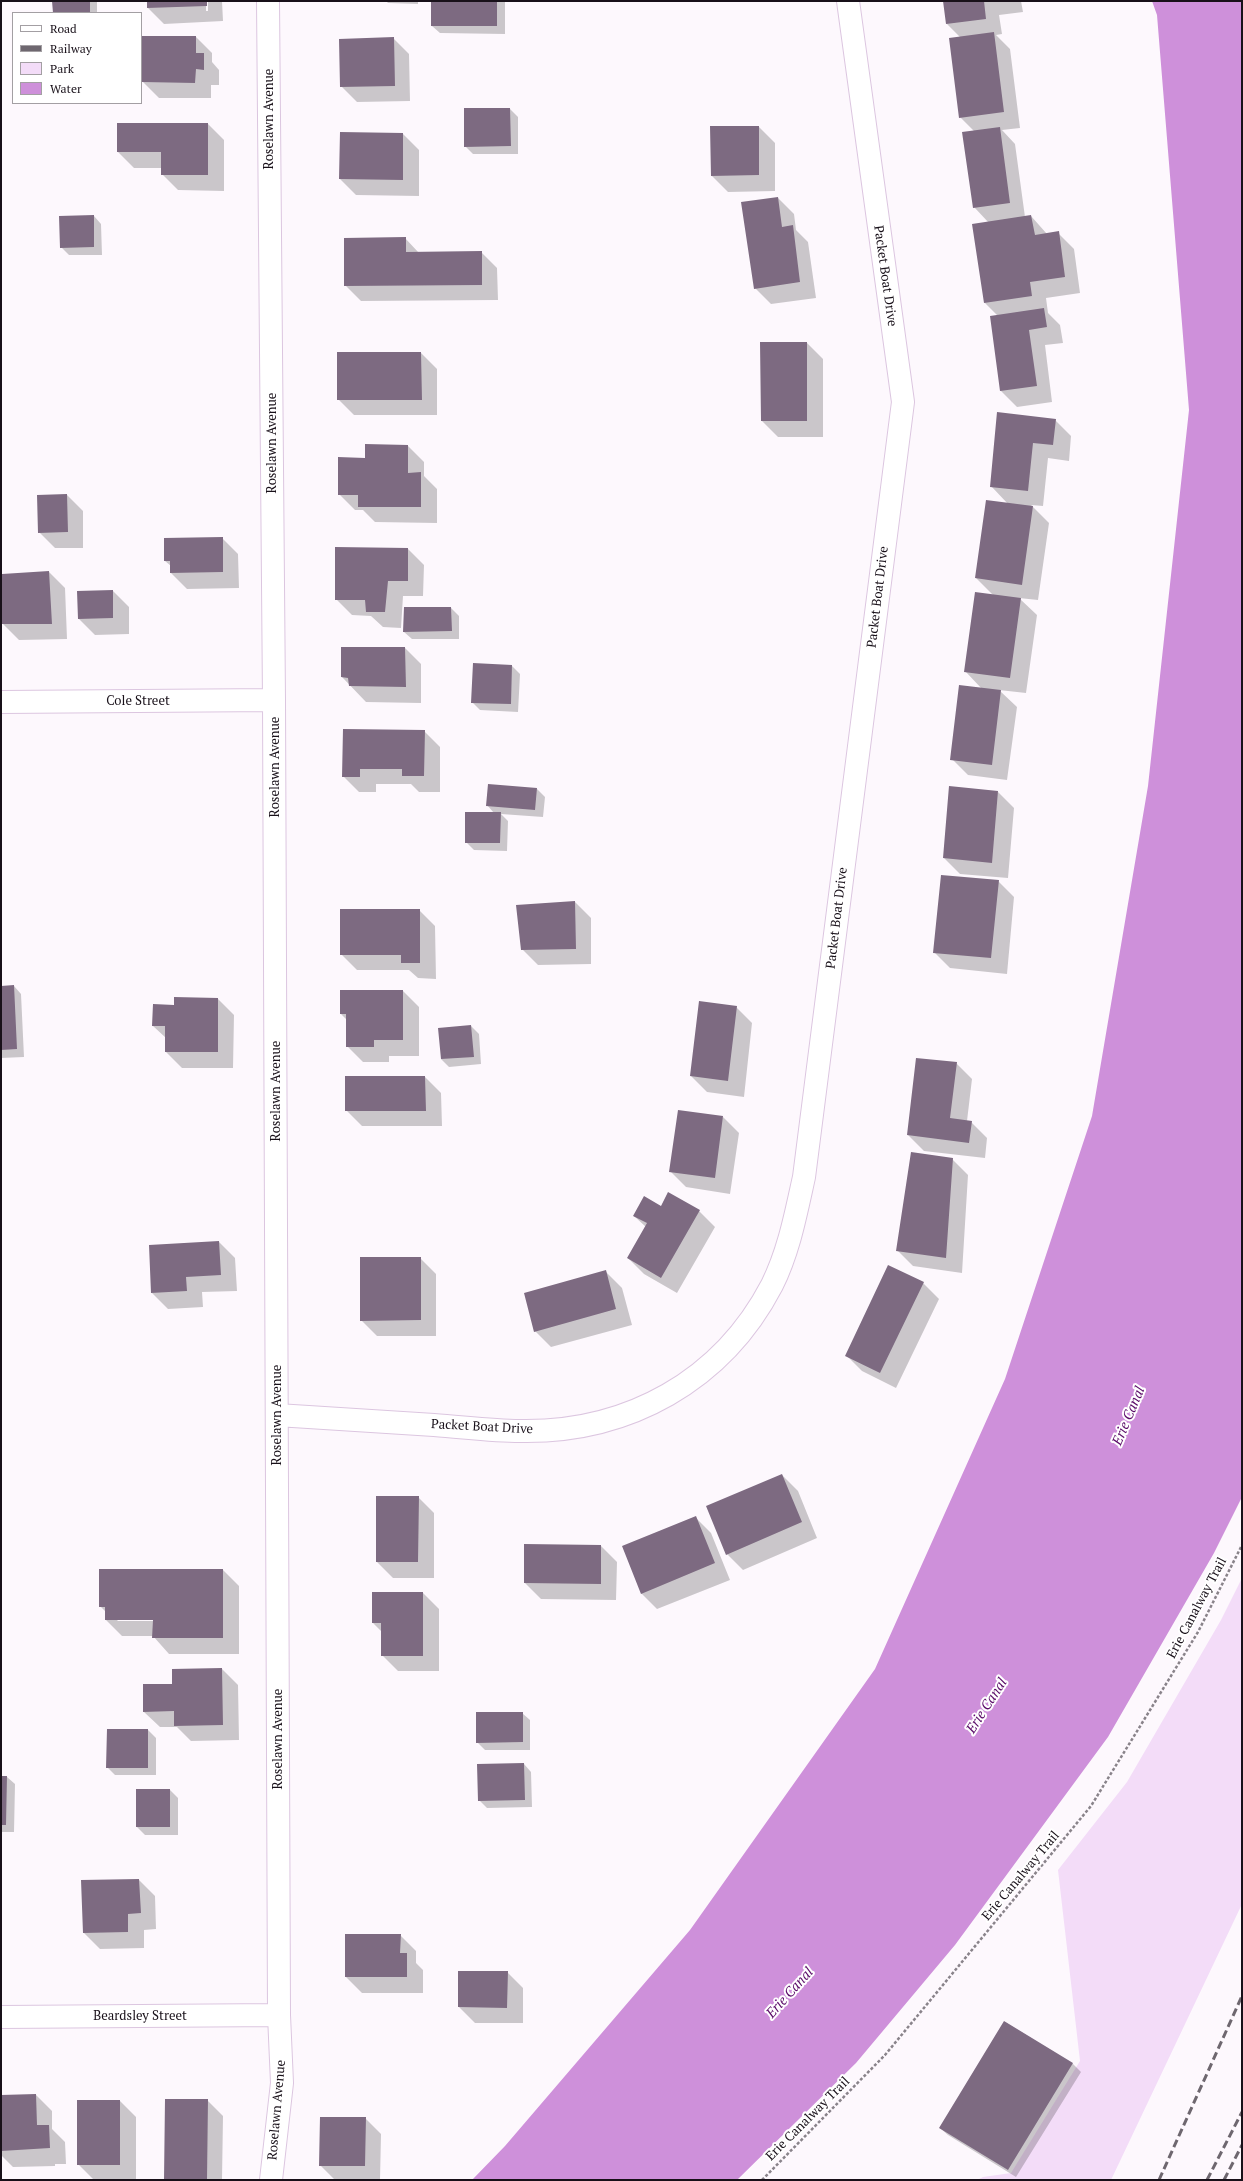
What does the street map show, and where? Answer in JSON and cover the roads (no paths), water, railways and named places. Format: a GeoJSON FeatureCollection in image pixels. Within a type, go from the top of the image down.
{"type":"FeatureCollection","features":[{"type":"Feature","properties":{"kind":"street","name":"Roselawn Avenue"},"geometry":{"type":"LineString","coordinates":[[268,1],[274,700],[279,2015],[282,2083],[271,2180]]}},
{"type":"Feature","properties":{"kind":"street","name":"Packet Boat Drive"},"geometry":{"type":"LineString","coordinates":[[277,1415],[522,1431],[579,1426],[633,1414],[675,1392],[716,1361],[751,1320],[772,1284],[791,1235],[804,1176],[903,402],[848,1]]}},
{"type":"Feature","properties":{"kind":"street","name":"Cole Street"},"geometry":{"type":"LineString","coordinates":[[1,702],[274,700]]}},
{"type":"Feature","properties":{"kind":"street","name":"Beardsley Street"},"geometry":{"type":"LineString","coordinates":[[1,2017],[279,2015]]}},
{"type":"Feature","properties":{"kind":"water","name":"Erie Canal"},"geometry":{"type":"Polygon","coordinates":[[[1152,1],[1242,1],[1242,1497],[1214,1553],[1108,1737],[955,1945],[856,2063],[737,2180],[472,2180],[505,2146],[690,1930],[875,1669],[1005,1379],[1092,1116],[1148,786],[1189,410],[1157,15],[1152,1]]]}},
{"type":"Feature","properties":{"kind":"railway"},"geometry":{"type":"LineString","coordinates":[[1159,2180],[1242,1996]]}},
{"type":"Feature","properties":{"kind":"railway"},"geometry":{"type":"LineString","coordinates":[[1207,2180],[1242,2112]]}},
{"type":"Feature","properties":{"kind":"railway"},"geometry":{"type":"LineString","coordinates":[[1224,2180],[1242,2145]]}}]}
